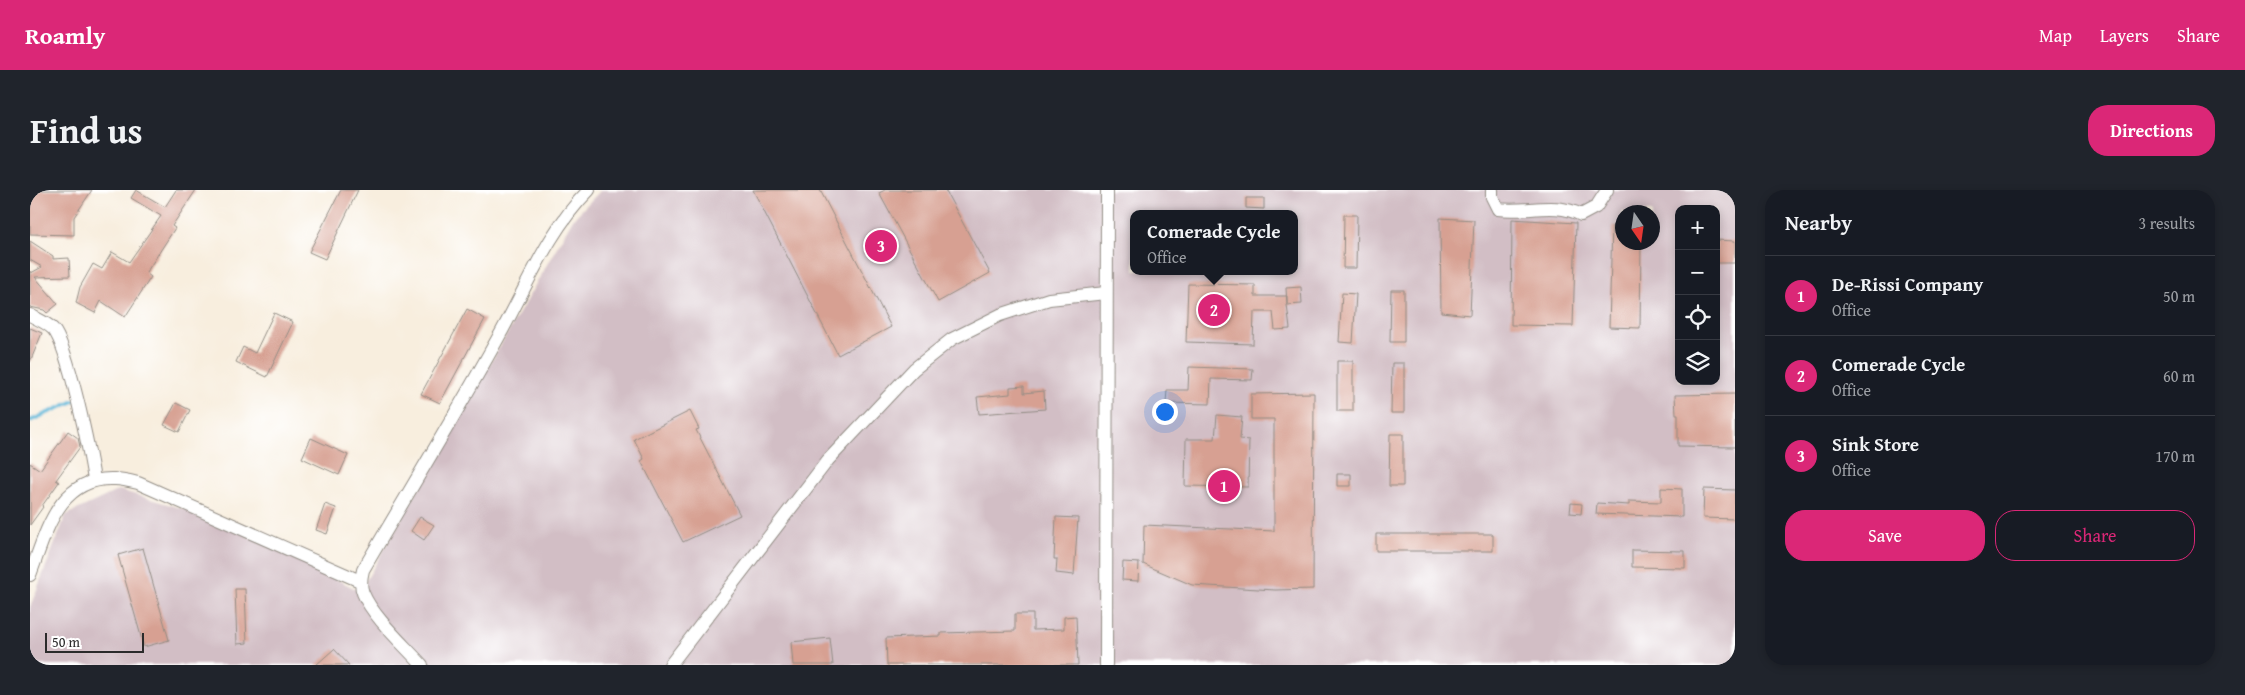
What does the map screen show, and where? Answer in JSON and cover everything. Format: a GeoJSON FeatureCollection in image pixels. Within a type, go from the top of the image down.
{"type":"FeatureCollection","features":[{"type":"Feature","properties":{"kind":"street"},"geometry":{"type":"LineString","coordinates":[[422,665],[376,614],[363,593],[360,581],[363,570],[499,337],[537,261],[569,210],[589,190]]}},
{"type":"Feature","properties":{"kind":"street"},"geometry":{"type":"LineString","coordinates":[[1106,665],[1106,293],[1108,190]]}},
{"type":"Feature","properties":{"kind":"street"},"geometry":{"type":"LineString","coordinates":[[1492,190],[1492,197],[1498,209],[1509,211],[1569,208],[1581,215],[1596,207],[1607,190]]}},
{"type":"Feature","properties":{"kind":"street"},"geometry":{"type":"LineString","coordinates":[[670,665],[828,460],[914,369],[952,339],[1000,315],[1049,299],[1106,293]]}},
{"type":"Feature","properties":{"kind":"street"},"geometry":{"type":"LineString","coordinates":[[30,315],[52,329],[63,349],[90,452],[94,480]]}},
{"type":"Feature","properties":{"kind":"street"},"geometry":{"type":"LineString","coordinates":[[30,575],[50,523],[62,501],[79,486],[94,480],[115,479],[138,483],[360,581]]}},
{"type":"Feature","properties":{"kind":"shaded area"},"geometry":{"type":"Polygon","coordinates":[[[601,190],[1735,190],[1735,665],[30,665],[30,607],[66,515],[119,490],[212,517],[360,591],[573,219],[601,190]]]}},
{"type":"Feature","properties":{"kind":"building"},"geometry":{"type":"Polygon","coordinates":[[[40,190],[92,190],[74,217],[74,235],[30,234],[30,191],[35,195],[40,190]]]}},
{"type":"Feature","properties":{"kind":"building"},"geometry":{"type":"Polygon","coordinates":[[[136,190],[165,207],[176,190],[196,190],[172,226],[175,228],[146,273],[151,277],[125,317],[101,301],[95,313],[76,303],[80,287],[93,264],[102,269],[112,252],[129,262],[161,216],[131,198],[136,190]]]}},
{"type":"Feature","properties":{"kind":"building"},"geometry":{"type":"Polygon","coordinates":[[[341,190],[358,190],[325,259],[309,252],[341,190]]]}},
{"type":"Feature","properties":{"kind":"building"},"geometry":{"type":"Polygon","coordinates":[[[753,190],[820,190],[891,327],[838,355],[753,190]]]}},
{"type":"Feature","properties":{"kind":"building"},"geometry":{"type":"Polygon","coordinates":[[[885,190],[945,190],[990,273],[938,302],[879,193],[885,190]]]}},
{"type":"Feature","properties":{"kind":"building"},"geometry":{"type":"Polygon","coordinates":[[[1246,198],[1264,198],[1264,209],[1246,208],[1246,198]]]}},
{"type":"Feature","properties":{"kind":"building"},"geometry":{"type":"Polygon","coordinates":[[[1344,215],[1357,215],[1356,268],[1343,268],[1344,215]]]}},
{"type":"Feature","properties":{"kind":"building"},"geometry":{"type":"Polygon","coordinates":[[[1440,218],[1474,220],[1470,315],[1441,312],[1440,218]]]}},
{"type":"Feature","properties":{"kind":"building"},"geometry":{"type":"Polygon","coordinates":[[[1512,219],[1576,223],[1573,326],[1511,325],[1512,219]]]}},
{"type":"Feature","properties":{"kind":"building"},"geometry":{"type":"Polygon","coordinates":[[[1612,226],[1615,226],[1615,250],[1641,250],[1640,328],[1609,327],[1612,226]]]}},
{"type":"Feature","properties":{"kind":"building"},"geometry":{"type":"Polygon","coordinates":[[[1720,240],[1735,241],[1735,263],[1720,263],[1720,240]]]}},
{"type":"Feature","properties":{"kind":"building"},"geometry":{"type":"Polygon","coordinates":[[[30,241],[53,256],[53,259],[69,258],[70,276],[35,277],[58,304],[47,313],[44,310],[30,307],[30,271],[31,273],[42,267],[30,260],[30,241]]]}},
{"type":"Feature","properties":{"kind":"building"},"geometry":{"type":"Polygon","coordinates":[[[1188,284],[1255,285],[1255,296],[1286,296],[1286,288],[1301,287],[1302,304],[1287,305],[1290,329],[1275,330],[1273,312],[1254,312],[1253,344],[1186,342],[1188,284]]]}},
{"type":"Feature","properties":{"kind":"building"},"geometry":{"type":"Polygon","coordinates":[[[1391,290],[1404,290],[1404,342],[1390,342],[1391,290]]]}},
{"type":"Feature","properties":{"kind":"building"},"geometry":{"type":"Polygon","coordinates":[[[1342,293],[1356,294],[1353,343],[1339,342],[1342,293]]]}},
{"type":"Feature","properties":{"kind":"building"},"geometry":{"type":"Polygon","coordinates":[[[467,309],[485,319],[440,403],[421,394],[467,309]]]}},
{"type":"Feature","properties":{"kind":"building"},"geometry":{"type":"Polygon","coordinates":[[[274,313],[293,322],[267,377],[236,362],[243,347],[255,353],[274,313]]]}},
{"type":"Feature","properties":{"kind":"building"},"geometry":{"type":"Polygon","coordinates":[[[30,328],[42,333],[30,362],[30,328]]]}},
{"type":"Feature","properties":{"kind":"building"},"geometry":{"type":"Polygon","coordinates":[[[1337,361],[1353,361],[1353,411],[1337,411],[1337,361]]]}},
{"type":"Feature","properties":{"kind":"building"},"geometry":{"type":"Polygon","coordinates":[[[1392,363],[1404,363],[1404,413],[1391,413],[1392,363]]]}},
{"type":"Feature","properties":{"kind":"building"},"geometry":{"type":"Polygon","coordinates":[[[1189,367],[1253,369],[1252,380],[1211,379],[1210,404],[1166,403],[1167,390],[1188,390],[1189,367]]]}},
{"type":"Feature","properties":{"kind":"building"},"geometry":{"type":"Polygon","coordinates":[[[1024,386],[1024,393],[1044,391],[1045,409],[979,414],[977,397],[1010,394],[1010,387],[1024,386]]]}},
{"type":"Feature","properties":{"kind":"building"},"geometry":{"type":"Polygon","coordinates":[[[1314,393],[1313,589],[1275,590],[1192,585],[1143,564],[1144,525],[1274,531],[1274,419],[1251,419],[1251,394],[1314,393]]]}},
{"type":"Feature","properties":{"kind":"building"},"geometry":{"type":"Polygon","coordinates":[[[1735,394],[1735,447],[1678,446],[1678,414],[1676,414],[1675,395],[1735,394]]]}},
{"type":"Feature","properties":{"kind":"building"},"geometry":{"type":"Polygon","coordinates":[[[176,403],[190,410],[179,432],[164,425],[176,403]]]}},
{"type":"Feature","properties":{"kind":"building"},"geometry":{"type":"Polygon","coordinates":[[[690,411],[699,429],[696,430],[740,515],[683,542],[641,461],[644,459],[634,439],[690,411]]]}},
{"type":"Feature","properties":{"kind":"building"},"geometry":{"type":"Polygon","coordinates":[[[1217,415],[1242,417],[1240,439],[1249,440],[1248,487],[1185,486],[1186,439],[1215,439],[1217,415]]]}},
{"type":"Feature","properties":{"kind":"building"},"geometry":{"type":"Polygon","coordinates":[[[68,431],[78,438],[80,447],[56,480],[59,482],[30,525],[30,463],[40,470],[68,431]]]}},
{"type":"Feature","properties":{"kind":"building"},"geometry":{"type":"Polygon","coordinates":[[[1390,434],[1403,434],[1403,486],[1389,486],[1390,434]]]}},
{"type":"Feature","properties":{"kind":"building"},"geometry":{"type":"Polygon","coordinates":[[[311,438],[348,455],[339,475],[302,458],[311,438]]]}},
{"type":"Feature","properties":{"kind":"building"},"geometry":{"type":"Polygon","coordinates":[[[1337,474],[1351,474],[1351,486],[1337,486],[1337,474]]]}},
{"type":"Feature","properties":{"kind":"building"},"geometry":{"type":"Polygon","coordinates":[[[1661,488],[1682,489],[1682,517],[1596,514],[1597,503],[1629,505],[1629,501],[1661,502],[1661,488]]]}},
{"type":"Feature","properties":{"kind":"building"},"geometry":{"type":"Polygon","coordinates":[[[1704,489],[1735,490],[1735,519],[1703,518],[1704,489]]]}},
{"type":"Feature","properties":{"kind":"building"},"geometry":{"type":"Polygon","coordinates":[[[1571,503],[1582,504],[1581,514],[1570,513],[1571,503]]]}},
{"type":"Feature","properties":{"kind":"building"},"geometry":{"type":"Polygon","coordinates":[[[325,504],[336,508],[327,534],[316,530],[325,504]]]}},
{"type":"Feature","properties":{"kind":"building"},"geometry":{"type":"Polygon","coordinates":[[[420,517],[434,525],[424,540],[411,531],[420,517]]]}},
{"type":"Feature","properties":{"kind":"building"},"geometry":{"type":"Polygon","coordinates":[[[1056,517],[1078,518],[1074,575],[1056,573],[1057,559],[1054,559],[1056,517]]]}},
{"type":"Feature","properties":{"kind":"building"},"geometry":{"type":"Polygon","coordinates":[[[1376,534],[1493,534],[1493,551],[1376,551],[1376,534]]]}},
{"type":"Feature","properties":{"kind":"building"},"geometry":{"type":"Polygon","coordinates":[[[143,548],[169,640],[144,647],[118,555],[143,548]]]}},
{"type":"Feature","properties":{"kind":"building"},"geometry":{"type":"Polygon","coordinates":[[[1632,550],[1685,551],[1685,568],[1632,567],[1632,550]]]}},
{"type":"Feature","properties":{"kind":"building"},"geometry":{"type":"Polygon","coordinates":[[[1123,562],[1139,563],[1138,581],[1122,580],[1123,562]]]}},
{"type":"Feature","properties":{"kind":"building"},"geometry":{"type":"Polygon","coordinates":[[[235,589],[245,589],[247,643],[237,644],[235,589]]]}},
{"type":"Feature","properties":{"kind":"building"},"geometry":{"type":"Polygon","coordinates":[[[1015,614],[1033,614],[1033,630],[1064,629],[1064,617],[1076,616],[1078,665],[887,665],[886,638],[941,636],[941,633],[1015,631],[1015,614]]]}},
{"type":"Feature","properties":{"kind":"building"},"geometry":{"type":"Polygon","coordinates":[[[830,638],[833,665],[793,665],[791,642],[830,638]]]}},
{"type":"Feature","properties":{"kind":"building"},"geometry":{"type":"Polygon","coordinates":[[[334,649],[349,665],[316,665],[334,649]]]}},
{"type":"Feature","properties":{"kind":"waterway"},"geometry":{"type":"LineString","coordinates":[[30,421],[74,401]]}},
{"type":"Feature","properties":{"kind":"place","name":"Sink Store"},"geometry":{"type":"Point","coordinates":[881,246]}},
{"type":"Feature","properties":{"kind":"place","name":"Comerade Cycle"},"geometry":{"type":"Point","coordinates":[1214,310]}},
{"type":"Feature","properties":{"kind":"place","name":"De-Rissi Company"},"geometry":{"type":"Point","coordinates":[1224,486]}}]}
